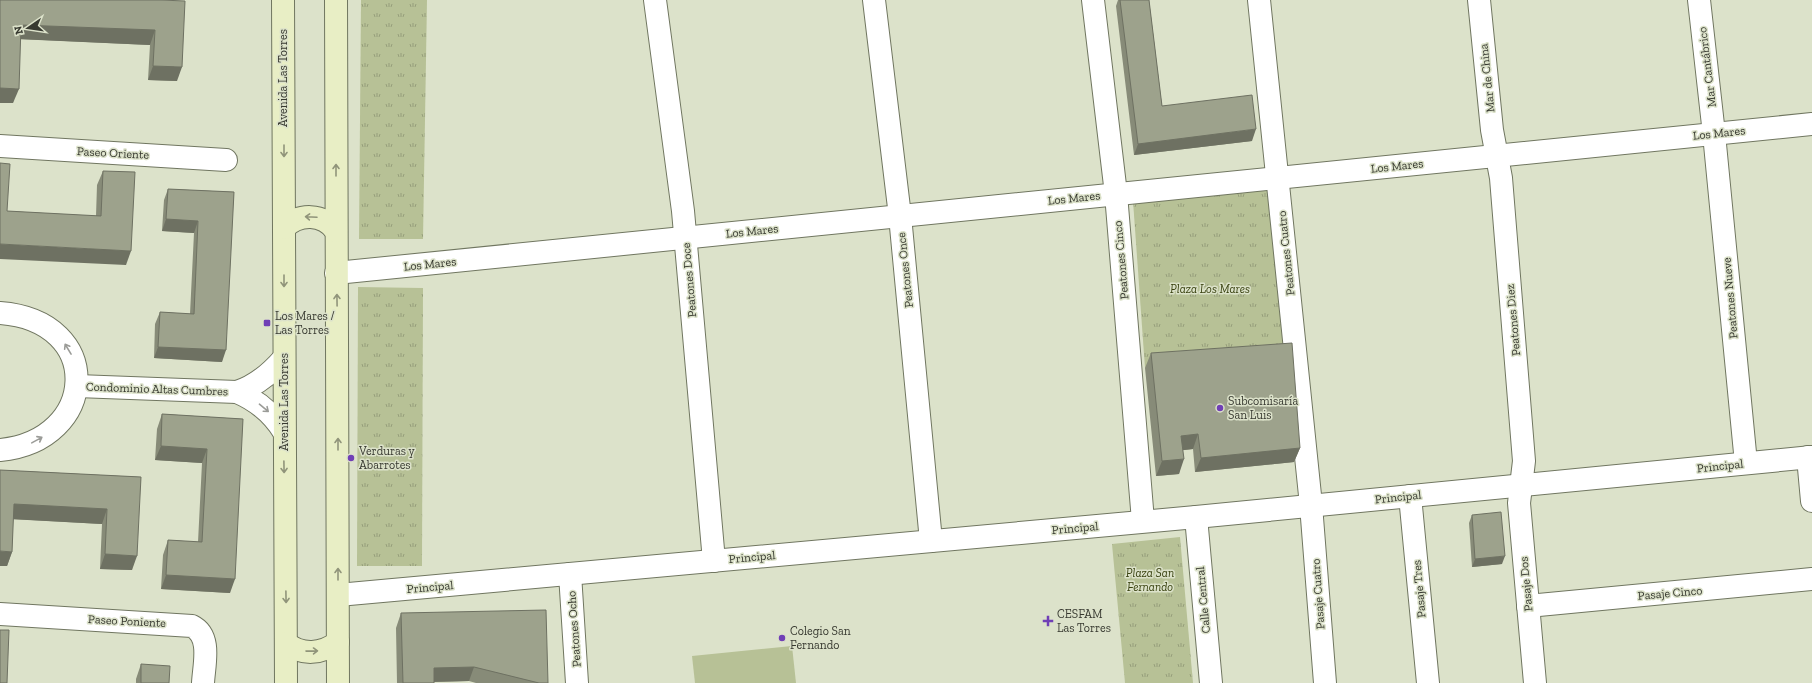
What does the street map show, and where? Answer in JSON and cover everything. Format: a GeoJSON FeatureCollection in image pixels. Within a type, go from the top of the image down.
{"type":"FeatureCollection","features":[{"type":"Feature","properties":{"kind":"main road","name":"Avenida Las Torres"},"geometry":{"type":"LineString","coordinates":[[283,0],[286,683]]}},
{"type":"Feature","properties":{"kind":"main road"},"geometry":{"type":"LineString","coordinates":[[336,0],[338,683]]}},
{"type":"Feature","properties":{"kind":"main road"},"geometry":{"type":"LineString","coordinates":[[284,228],[294,220],[309,216],[324,220],[336,230]]}},
{"type":"Feature","properties":{"kind":"main road"},"geometry":{"type":"LineString","coordinates":[[286,643],[302,651],[310,652],[323,650],[338,642]]}},
{"type":"Feature","properties":{"kind":"street","name":"Peatones Doce"},"geometry":{"type":"LineString","coordinates":[[655,0],[680,181],[714,561]]}},
{"type":"Feature","properties":{"kind":"street","name":"Peatones Once"},"geometry":{"type":"LineString","coordinates":[[874,0],[900,216],[931,541]]}},
{"type":"Feature","properties":{"kind":"street","name":"Peatones Cinco"},"geometry":{"type":"LineString","coordinates":[[1093,0],[1116,194],[1143,522]]}},
{"type":"Feature","properties":{"kind":"street","name":"Peatones Cuatro"},"geometry":{"type":"LineString","coordinates":[[1260,0],[1311,505]]}},
{"type":"Feature","properties":{"kind":"street","name":"Mar de China"},"geometry":{"type":"LineString","coordinates":[[1479,0],[1492,130],[1497,156]]}},
{"type":"Feature","properties":{"kind":"street","name":"Mar Cantábrico"},"geometry":{"type":"LineString","coordinates":[[1699,0],[1714,134]]}},
{"type":"Feature","properties":{"kind":"street","name":"Los Mares"},"geometry":{"type":"LineString","coordinates":[[336,273],[1812,124]]}},
{"type":"Feature","properties":{"kind":"street","name":"Peatones Nueve"},"geometry":{"type":"LineString","coordinates":[[1714,134],[1746,463]]}},
{"type":"Feature","properties":{"kind":"street","name":"Paseo Oriente"},"geometry":{"type":"LineString","coordinates":[[0,146],[226,160]]}},
{"type":"Feature","properties":{"kind":"street","name":"Peatones Diez"},"geometry":{"type":"LineString","coordinates":[[1497,156],[1501,178],[1524,461],[1521,485]]}},
{"type":"Feature","properties":{"kind":"street","name":"Condominio Altas Cumbres"},"geometry":{"type":"LineString","coordinates":[[0,313],[14,314],[31,319],[54,332],[69,349],[74,360],[77,373],[77,386],[67,411],[59,423],[49,432],[27,445],[12,449],[0,450]]}},
{"type":"Feature","properties":{"kind":"street","name":"Condominio Altas Cumbres"},"geometry":{"type":"LineString","coordinates":[[237,392],[255,384],[267,376],[284,358]]}},
{"type":"Feature","properties":{"kind":"street","name":"Condominio Altas Cumbres"},"geometry":{"type":"LineString","coordinates":[[77,386],[237,392],[249,398],[266,410],[284,432]]}},
{"type":"Feature","properties":{"kind":"street","name":"Principal"},"geometry":{"type":"LineString","coordinates":[[338,595],[1143,522],[1810,457]]}},
{"type":"Feature","properties":{"kind":"street"},"geometry":{"type":"LineString","coordinates":[[1810,457],[1812,501]]}},
{"type":"Feature","properties":{"kind":"street","name":"Pasaje Dos"},"geometry":{"type":"LineString","coordinates":[[1521,485],[1519,503],[1535,683]]}},
{"type":"Feature","properties":{"kind":"street","name":"Pasaje Tres"},"geometry":{"type":"LineString","coordinates":[[1410,496],[1428,683]]}},
{"type":"Feature","properties":{"kind":"street","name":"Pasaje Cuatro"},"geometry":{"type":"LineString","coordinates":[[1311,505],[1325,683]]}},
{"type":"Feature","properties":{"kind":"street","name":"Calle Central"},"geometry":{"type":"LineString","coordinates":[[1196,517],[1211,683]]}},
{"type":"Feature","properties":{"kind":"street","name":"Peatones Ocho"},"geometry":{"type":"LineString","coordinates":[[570,574],[577,683]]}},
{"type":"Feature","properties":{"kind":"street","name":"Pasaje Cinco"},"geometry":{"type":"LineString","coordinates":[[1528,606],[1812,579]]}},
{"type":"Feature","properties":{"kind":"street","name":"Paseo Poniente"},"geometry":{"type":"LineString","coordinates":[[0,614],[192,626],[201,633],[205,643],[203,683]]}},
{"type":"Feature","properties":{"kind":"green space"},"geometry":{"type":"Polygon","coordinates":[[[361,0],[427,0],[423,239],[359,239],[361,0]]]}},
{"type":"Feature","properties":{"kind":"green space","name":"Plaza Los Mares"},"geometry":{"type":"Polygon","coordinates":[[[1273,190],[1286,357],[1145,368],[1133,201],[1273,190]]]}},
{"type":"Feature","properties":{"kind":"green space"},"geometry":{"type":"Polygon","coordinates":[[[358,287],[423,288],[422,566],[357,566],[358,287]]]}},
{"type":"Feature","properties":{"kind":"green space","name":"Plaza San Fernando"},"geometry":{"type":"Polygon","coordinates":[[[1180,537],[1193,683],[1125,683],[1112,544],[1180,537]]]}},
{"type":"Feature","properties":{"kind":"green space"},"geometry":{"type":"Polygon","coordinates":[[[792,646],[796,683],[695,683],[692,656],[792,646]]]}},
{"type":"Feature","properties":{"kind":"building"},"geometry":{"type":"Polygon","coordinates":[[[0,0],[185,1],[182,67],[153,66],[155,30],[21,25],[19,89],[0,88],[0,0]]]}},
{"type":"Feature","properties":{"kind":"building"},"geometry":{"type":"Polygon","coordinates":[[[1120,0],[1149,0],[1162,106],[1252,95],[1256,129],[1138,144],[1120,0]]]}},
{"type":"Feature","properties":{"kind":"building"},"geometry":{"type":"Polygon","coordinates":[[[0,163],[10,164],[7,211],[101,216],[103,171],[135,172],[131,251],[0,244],[0,163]]]}},
{"type":"Feature","properties":{"kind":"building"},"geometry":{"type":"Polygon","coordinates":[[[168,189],[234,192],[226,350],[158,347],[160,312],[194,314],[198,221],[166,219],[168,189]]]}},
{"type":"Feature","properties":{"kind":"building","name":"Subcomisaría San Luis"},"geometry":{"type":"Polygon","coordinates":[[[1292,343],[1300,448],[1201,458],[1198,434],[1181,436],[1184,459],[1162,461],[1151,353],[1292,343]]]}},
{"type":"Feature","properties":{"kind":"building"},"geometry":{"type":"Polygon","coordinates":[[[162,414],[243,419],[235,579],[166,575],[168,540],[202,542],[207,449],[161,446],[162,414]]]}},
{"type":"Feature","properties":{"kind":"building"},"geometry":{"type":"Polygon","coordinates":[[[0,470],[141,477],[137,556],[105,554],[107,509],[14,504],[12,552],[0,551],[0,470]]]}},
{"type":"Feature","properties":{"kind":"building"},"geometry":{"type":"Polygon","coordinates":[[[1501,512],[1505,556],[1475,559],[1472,515],[1501,512]]]}},
{"type":"Feature","properties":{"kind":"building"},"geometry":{"type":"Polygon","coordinates":[[[546,610],[548,683],[539,683],[474,667],[434,668],[434,683],[403,683],[401,613],[546,610]]]}},
{"type":"Feature","properties":{"kind":"building"},"geometry":{"type":"Polygon","coordinates":[[[0,630],[9,630],[7,683],[0,683],[0,630]]]}},
{"type":"Feature","properties":{"kind":"building"},"geometry":{"type":"Polygon","coordinates":[[[141,664],[170,666],[169,683],[141,683],[141,664]]]}},
{"type":"Feature","properties":{"kind":"place","name":"Los Mares / Las Torres"},"geometry":{"type":"Point","coordinates":[267,323]}},
{"type":"Feature","properties":{"kind":"place","name":"Subcomisaría San Luis"},"geometry":{"type":"Point","coordinates":[1220,408]}},
{"type":"Feature","properties":{"kind":"place","name":"Verduras y Abarrotes"},"geometry":{"type":"Point","coordinates":[351,458]}},
{"type":"Feature","properties":{"kind":"place","name":"CESFAM Las Torres"},"geometry":{"type":"Point","coordinates":[1048,621]}},
{"type":"Feature","properties":{"kind":"place","name":"Colegio San Fernando"},"geometry":{"type":"Point","coordinates":[782,638]}}]}
